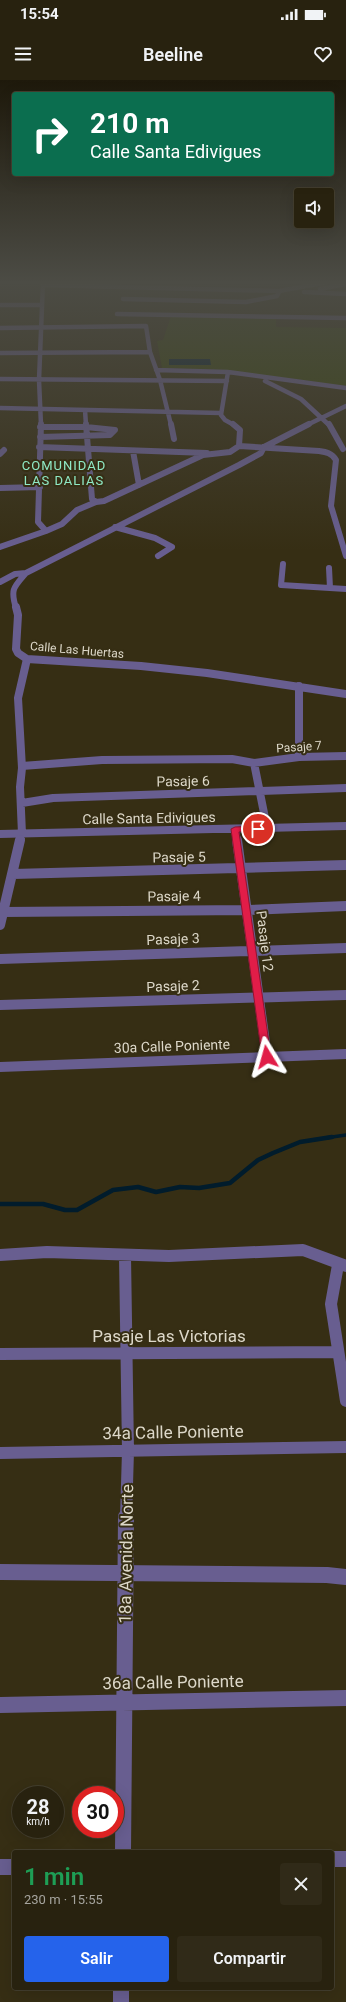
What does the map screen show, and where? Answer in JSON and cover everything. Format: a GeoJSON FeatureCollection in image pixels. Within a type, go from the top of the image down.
{"type":"FeatureCollection","features":[{"type":"Feature","properties":{"kind":"street"},"geometry":{"type":"LineString","coordinates":[[39,372],[41,409],[38,522],[46,531]]}},
{"type":"Feature","properties":{"kind":"street"},"geometry":{"type":"LineString","coordinates":[[157,372],[174,439]]}},
{"type":"Feature","properties":{"kind":"street"},"geometry":{"type":"LineString","coordinates":[[217,372],[346,388]]}},
{"type":"Feature","properties":{"kind":"street"},"geometry":{"type":"LineString","coordinates":[[228,372],[221,417],[235,425],[240,430],[239,446]]}},
{"type":"Feature","properties":{"kind":"street"},"geometry":{"type":"LineString","coordinates":[[228,372],[282,387],[305,402],[333,429],[344,449]]}},
{"type":"Feature","properties":{"kind":"street"},"geometry":{"type":"LineString","coordinates":[[0,379],[227,381]]}},
{"type":"Feature","properties":{"kind":"street","name":"Calle Las Huertas"},"geometry":{"type":"LineString","coordinates":[[346,406],[264,447],[261,453],[239,465],[26,573],[14,587],[12,595],[18,615],[16,649],[18,653],[27,659],[141,666],[207,673],[346,694]]}},
{"type":"Feature","properties":{"kind":"street"},"geometry":{"type":"LineString","coordinates":[[0,408],[221,413]]}},
{"type":"Feature","properties":{"kind":"street"},"geometry":{"type":"LineString","coordinates":[[85,410],[92,499],[96,502]]}},
{"type":"Feature","properties":{"kind":"street"},"geometry":{"type":"LineString","coordinates":[[40,427],[86,427],[115,430],[110,435],[40,437]]}},
{"type":"Feature","properties":{"kind":"street"},"geometry":{"type":"LineString","coordinates":[[40,447],[213,453],[230,452],[239,446],[324,451],[334,456],[336,460],[331,506],[346,555]]}},
{"type":"Feature","properties":{"kind":"street"},"geometry":{"type":"LineString","coordinates":[[133,451],[138,486]]}},
{"type":"Feature","properties":{"kind":"street"},"geometry":{"type":"LineString","coordinates":[[177,452],[181,467]]}},
{"type":"Feature","properties":{"kind":"street"},"geometry":{"type":"LineString","coordinates":[[0,547],[62,524],[77,510],[96,502],[104,501],[181,467],[203,455],[213,453]]}},
{"type":"Feature","properties":{"kind":"street"},"geometry":{"type":"LineString","coordinates":[[0,488],[40,487]]}},
{"type":"Feature","properties":{"kind":"street"},"geometry":{"type":"LineString","coordinates":[[115,528],[164,540],[172,545],[170,550],[158,556]]}},
{"type":"Feature","properties":{"kind":"street"},"geometry":{"type":"LineString","coordinates":[[284,564],[281,585],[346,589]]}},
{"type":"Feature","properties":{"kind":"street"},"geometry":{"type":"LineString","coordinates":[[329,568],[330,588]]}},
{"type":"Feature","properties":{"kind":"street"},"geometry":{"type":"LineString","coordinates":[[0,582],[15,574],[26,573]]}},
{"type":"Feature","properties":{"kind":"street"},"geometry":{"type":"LineString","coordinates":[[0,925],[22,834],[22,803],[20,787],[22,766],[18,698],[27,659]]}},
{"type":"Feature","properties":{"kind":"street"},"geometry":{"type":"LineString","coordinates":[[299,686],[299,757]]}},
{"type":"Feature","properties":{"kind":"street","name":"Pasaje 7"},"geometry":{"type":"LineString","coordinates":[[22,766],[102,760],[232,759],[254,763],[299,757],[346,756]]}},
{"type":"Feature","properties":{"kind":"street"},"geometry":{"type":"LineString","coordinates":[[254,763],[267,828]]}},
{"type":"Feature","properties":{"kind":"street","name":"Pasaje 6"},"geometry":{"type":"LineString","coordinates":[[22,803],[53,798],[89,796],[260,792],[346,788]]}},
{"type":"Feature","properties":{"kind":"street","name":"Calle Santa Edivigues"},"geometry":{"type":"LineString","coordinates":[[0,834],[346,826]]}},
{"type":"Feature","properties":{"kind":"street","name":"Pasaje 12"},"geometry":{"type":"LineString","coordinates":[[235,829],[242,869],[267,1057]]}},
{"type":"Feature","properties":{"kind":"street","name":"Pasaje 5"},"geometry":{"type":"LineString","coordinates":[[13,874],[346,865]]}},
{"type":"Feature","properties":{"kind":"street","name":"Pasaje 4"},"geometry":{"type":"LineString","coordinates":[[3,912],[247,910],[346,906]]}},
{"type":"Feature","properties":{"kind":"street","name":"Pasaje 3"},"geometry":{"type":"LineString","coordinates":[[0,959],[346,948]]}},
{"type":"Feature","properties":{"kind":"street","name":"Pasaje 2"},"geometry":{"type":"LineString","coordinates":[[0,1005],[346,995]]}},
{"type":"Feature","properties":{"kind":"street","name":"30a Calle Poniente"},"geometry":{"type":"LineString","coordinates":[[0,1067],[346,1054]]}},
{"type":"Feature","properties":{"kind":"street"},"geometry":{"type":"LineString","coordinates":[[0,1255],[21,1252],[47,1251],[125,1256],[303,1250],[316,1253],[342,1266],[331,1304],[346,1401]]}},
{"type":"Feature","properties":{"kind":"street","name":"18a Avenida Norte"},"geometry":{"type":"LineString","coordinates":[[123,1850],[125,1702],[124,1574],[128,1451],[125,1256]]}},
{"type":"Feature","properties":{"kind":"street","name":"Pasaje Las Victorias"},"geometry":{"type":"LineString","coordinates":[[0,1354],[338,1352]]}},
{"type":"Feature","properties":{"kind":"street","name":"34a Calle Poniente"},"geometry":{"type":"LineString","coordinates":[[0,1453],[346,1447]]}},
{"type":"Feature","properties":{"kind":"street"},"geometry":{"type":"LineString","coordinates":[[0,1572],[327,1575],[346,1577]]}},
{"type":"Feature","properties":{"kind":"street","name":"36a Calle Poniente"},"geometry":{"type":"LineString","coordinates":[[0,1705],[346,1698]]}},
{"type":"Feature","properties":{"kind":"street"},"geometry":{"type":"LineString","coordinates":[[334,1859],[346,1859]]}},
{"type":"Feature","properties":{"kind":"street"},"geometry":{"type":"LineString","coordinates":[[0,1867],[12,1866]]}},
{"type":"Feature","properties":{"kind":"street"},"geometry":{"type":"LineString","coordinates":[[121,1990],[121,2002]]}},
{"type":"Feature","properties":{"kind":"green space"},"geometry":{"type":"Polygon","coordinates":[[[238,372],[346,372],[346,386],[238,372]]]}},
{"type":"Feature","properties":{"kind":"waterway"},"geometry":{"type":"LineString","coordinates":[[332,1137],[346,1135]]}},
{"type":"Feature","properties":{"kind":"waterway"},"geometry":{"type":"LineString","coordinates":[[0,1204],[43,1204],[65,1210],[77,1210],[113,1190],[138,1187],[156,1192],[180,1187],[199,1188],[230,1183],[258,1160],[273,1153],[300,1142],[332,1137]]}},
{"type":"Feature","properties":{"kind":"waterway"},"geometry":{"type":"LineString","coordinates":[[325,1138],[332,1137]]}},
{"type":"Feature","properties":{"kind":"district","name":"COMUNIDAD LAS DALIAS"},"geometry":{"type":"Point","coordinates":[64,472]}},
{"type":"Feature","properties":{"kind":"route"},"geometry":{"type":"LineString","coordinates":[[258,829],[235,829],[242,869],[267,1057]]}}]}
